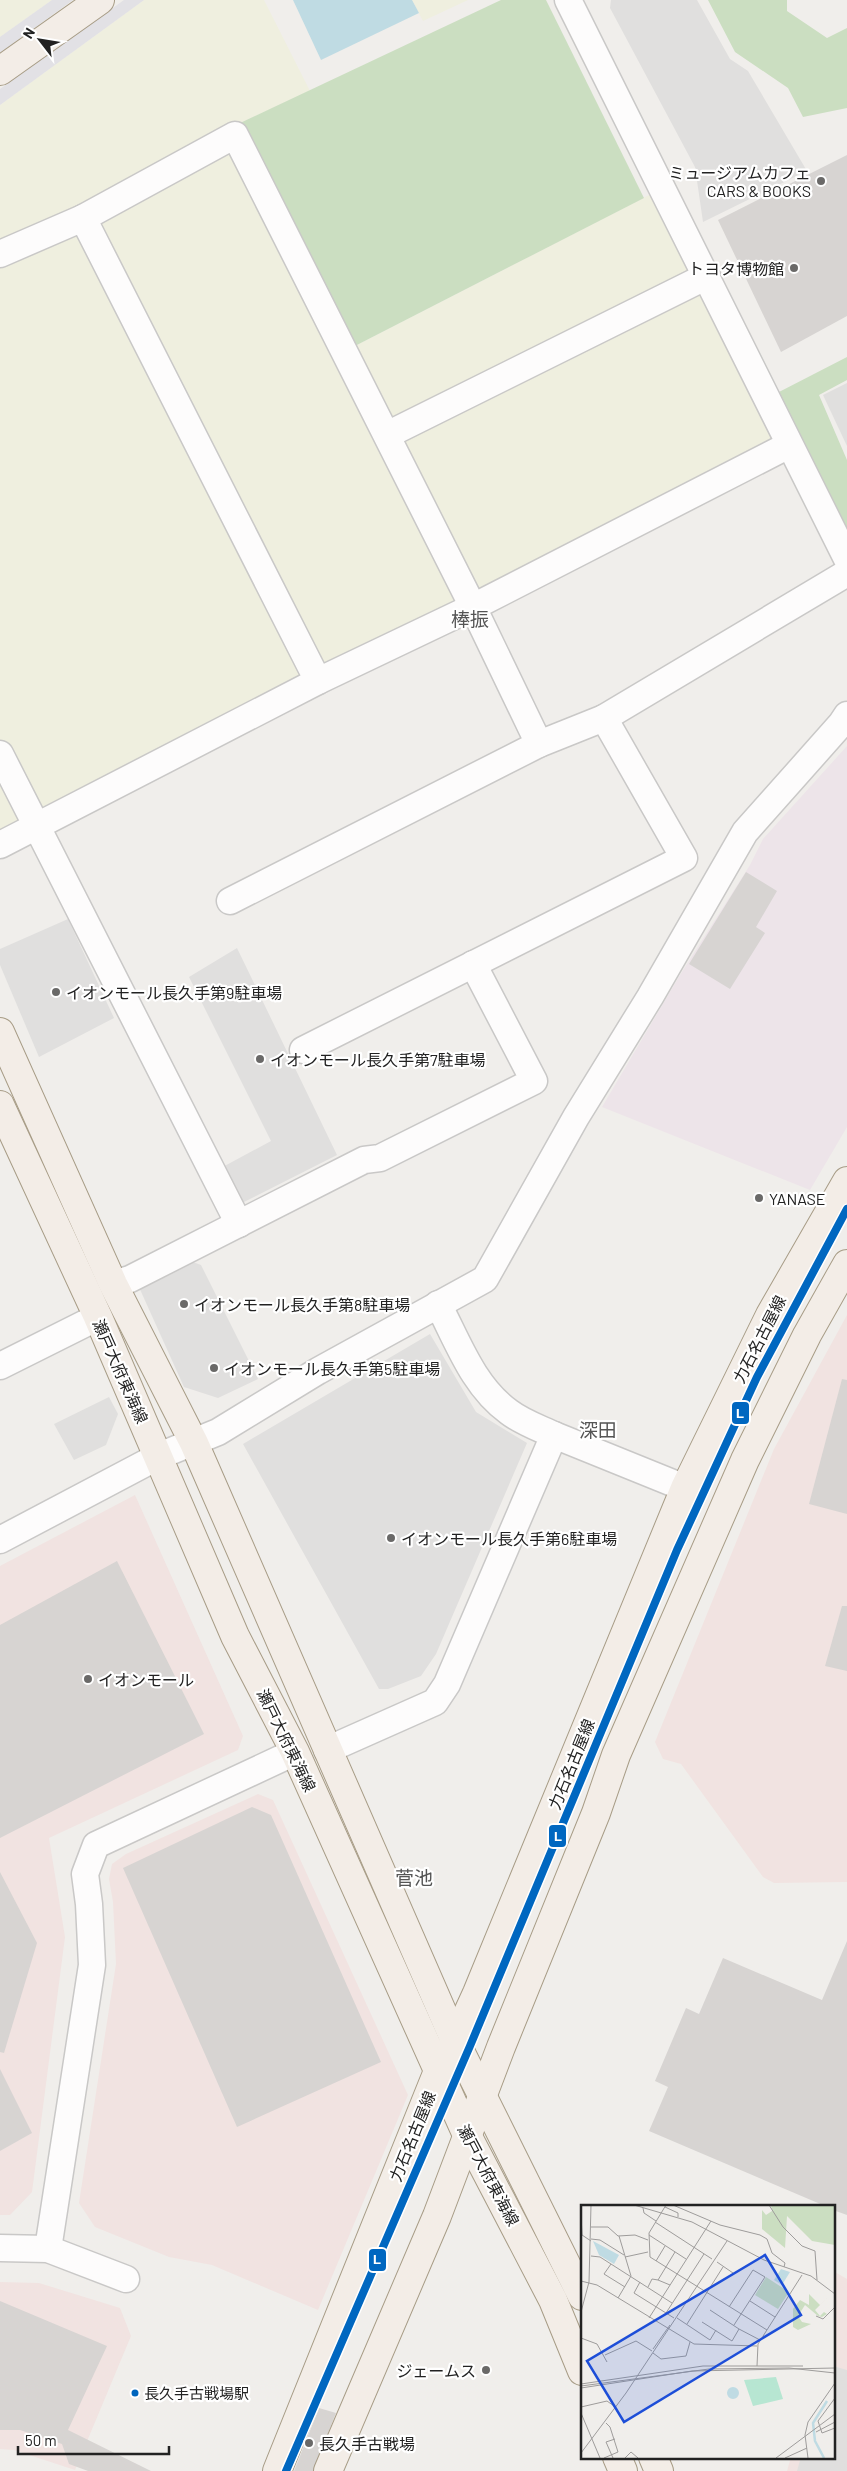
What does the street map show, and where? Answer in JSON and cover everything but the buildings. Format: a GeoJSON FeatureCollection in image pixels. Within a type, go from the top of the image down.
{"type":"FeatureCollection","features":[{"type":"Feature","properties":{"kind":"main road"},"geometry":{"type":"LineString","coordinates":[[0,71],[100,0]]}},
{"type":"Feature","properties":{"kind":"main road","name":"瀬戸大府東海線"},"geometry":{"type":"LineString","coordinates":[[0,1032],[113,1284],[194,1443],[455,2041],[581,2294]]}},
{"type":"Feature","properties":{"kind":"main road","name":"瀬戸大府東海線"},"geometry":{"type":"LineString","coordinates":[[0,1105],[98,1317],[235,1636],[295,1752],[467,2136],[553,2300],[581,2369]]}},
{"type":"Feature","properties":{"kind":"main road","name":"力石名古屋線"},"geometry":{"type":"LineString","coordinates":[[277,2471],[438,2071],[455,2041],[685,1488],[770,1315],[847,1181]]}},
{"type":"Feature","properties":{"kind":"main road"},"geometry":{"type":"LineString","coordinates":[[328,2471],[437,2216],[501,2047],[596,1813],[616,1755],[745,1460],[807,1335],[847,1264]]}},
{"type":"Feature","properties":{"kind":"main road"},"geometry":{"type":"LineString","coordinates":[[617,2458],[623,2471]]}},
{"type":"Feature","properties":{"kind":"main road"},"geometry":{"type":"LineString","coordinates":[[653,2458],[659,2471]]}},
{"type":"Feature","properties":{"kind":"street"},"geometry":{"type":"LineString","coordinates":[[568,0],[847,559]]}},
{"type":"Feature","properties":{"kind":"street"},"geometry":{"type":"LineString","coordinates":[[0,254],[83,218],[235,135],[473,607],[539,744]]}},
{"type":"Feature","properties":{"kind":"street"},"geometry":{"type":"LineString","coordinates":[[83,218],[318,682]]}},
{"type":"Feature","properties":{"kind":"street"},"geometry":{"type":"LineString","coordinates":[[387,435],[707,276]]}},
{"type":"Feature","properties":{"kind":"street"},"geometry":{"type":"LineString","coordinates":[[0,845],[318,682],[473,607],[789,445]]}},
{"type":"Feature","properties":{"kind":"street"},"geometry":{"type":"LineString","coordinates":[[230,901],[539,744],[604,718],[847,573]]}},
{"type":"Feature","properties":{"kind":"street"},"geometry":{"type":"LineString","coordinates":[[0,1540],[159,1456],[218,1432],[318,1372],[485,1279],[576,1116],[655,988],[746,832],[847,715]]}},
{"type":"Feature","properties":{"kind":"street"},"geometry":{"type":"LineString","coordinates":[[303,1050],[684,858],[604,718]]}},
{"type":"Feature","properties":{"kind":"street"},"geometry":{"type":"LineString","coordinates":[[0,754],[239,1224]]}},
{"type":"Feature","properties":{"kind":"street"},"geometry":{"type":"LineString","coordinates":[[113,1284],[130,1279],[364,1160],[380,1158],[534,1081],[473,964]]}},
{"type":"Feature","properties":{"kind":"street"},"geometry":{"type":"LineString","coordinates":[[438,1304],[480,1385],[511,1414],[554,1435],[685,1488]]}},
{"type":"Feature","properties":{"kind":"street"},"geometry":{"type":"LineString","coordinates":[[0,1366],[98,1317]]}},
{"type":"Feature","properties":{"kind":"street"},"geometry":{"type":"LineString","coordinates":[[327,1750],[435,1702],[447,1684],[554,1435]]}},
{"type":"Feature","properties":{"kind":"street"},"geometry":{"type":"LineString","coordinates":[[48,2249],[90,1975],[89,1904],[84,1874],[96,1845],[295,1752]]}},
{"type":"Feature","properties":{"kind":"street"},"geometry":{"type":"LineString","coordinates":[[0,2248],[48,2249],[126,2278]]}},
{"type":"Feature","properties":{"kind":"shaded area"},"geometry":{"type":"Polygon","coordinates":[[[52,0],[73,0],[0,53],[0,37],[52,0]]]}},
{"type":"Feature","properties":{"kind":"shaded area"},"geometry":{"type":"Polygon","coordinates":[[[124,0],[144,0],[0,105],[0,89],[124,0]]]}},
{"type":"Feature","properties":{"kind":"shaded area"},"geometry":{"type":"Polygon","coordinates":[[[611,0],[697,0],[730,59],[748,71],[807,171],[703,222],[695,167],[610,8],[611,0]]]}},
{"type":"Feature","properties":{"kind":"shaded area"},"geometry":{"type":"Polygon","coordinates":[[[847,383],[847,446],[823,395],[847,383]]]}},
{"type":"Feature","properties":{"kind":"shaded area"},"geometry":{"type":"Polygon","coordinates":[[[847,746],[847,1127],[810,1190],[602,1107],[680,975],[750,865],[763,839],[847,746]]]}},
{"type":"Feature","properties":{"kind":"shaded area","name":"イオンモール長久手第9駐車場"},"geometry":{"type":"Polygon","coordinates":[[[68,919],[114,1018],[39,1057],[0,965],[0,949],[68,919]]]}},
{"type":"Feature","properties":{"kind":"shaded area","name":"イオンモール長久手第7駐車場"},"geometry":{"type":"Polygon","coordinates":[[[237,948],[337,1155],[238,1205],[219,1169],[271,1141],[189,977],[237,948]]]}},
{"type":"Feature","properties":{"kind":"shaded area"},"geometry":{"type":"Polygon","coordinates":[[[190,1261],[201,1265],[258,1379],[218,1398],[184,1387],[138,1285],[190,1261]]]}},
{"type":"Feature","properties":{"kind":"shaded area"},"geometry":{"type":"Polygon","coordinates":[[[847,1315],[847,1882],[774,1883],[763,1877],[681,1764],[663,1759],[655,1742],[774,1449],[847,1315]]]}},
{"type":"Feature","properties":{"kind":"shaded area","name":"イオンモール長久手第6駐車場"},"geometry":{"type":"Polygon","coordinates":[[[430,1334],[476,1412],[527,1443],[436,1654],[421,1676],[388,1689],[379,1689],[243,1444],[430,1334]]]}},
{"type":"Feature","properties":{"kind":"shaded area"},"geometry":{"type":"Polygon","coordinates":[[[109,1397],[118,1414],[106,1445],[74,1460],[54,1424],[109,1397]]]}},
{"type":"Feature","properties":{"kind":"shaded area"},"geometry":{"type":"Polygon","coordinates":[[[135,1495],[243,1736],[238,1750],[49,1838],[65,1937],[32,2192],[10,2215],[0,2215],[0,1566],[135,1495]]]}},
{"type":"Feature","properties":{"kind":"shaded area"},"geometry":{"type":"Polygon","coordinates":[[[258,1794],[273,1800],[408,2095],[318,2310],[212,2265],[169,2257],[95,2227],[79,2203],[116,1964],[113,1902],[109,1879],[112,1864],[126,1854],[258,1794]]]}},
{"type":"Feature","properties":{"kind":"shaded area"},"geometry":{"type":"Polygon","coordinates":[[[834,2272],[847,2279],[847,2471],[787,2471],[791,2458],[834,2458],[834,2272]]]}},
{"type":"Feature","properties":{"kind":"shaded area"},"geometry":{"type":"Polygon","coordinates":[[[0,2282],[39,2283],[120,2308],[131,2336],[75,2470],[14,2450],[0,2449],[0,2282]]]}},
{"type":"Feature","properties":{"kind":"shaded area"},"geometry":{"type":"Polygon","coordinates":[[[834,2366],[847,2370],[847,2471],[797,2471],[801,2458],[834,2458],[834,2366]]]}},
{"type":"Feature","properties":{"kind":"green space"},"geometry":{"type":"Polygon","coordinates":[[[0,0],[52,0],[0,37],[0,0]]]}},
{"type":"Feature","properties":{"kind":"green space"},"geometry":{"type":"Polygon","coordinates":[[[144,0],[264,0],[310,91],[238,124],[351,348],[653,193],[774,436],[767,446],[170,748],[163,746],[146,754],[145,761],[0,830],[0,105],[144,0]]]}},
{"type":"Feature","properties":{"kind":"green space"},"geometry":{"type":"Polygon","coordinates":[[[412,0],[468,0],[423,21],[412,0]]]}},
{"type":"Feature","properties":{"kind":"green space"},"geometry":{"type":"Polygon","coordinates":[[[501,0],[546,0],[644,198],[351,348],[238,124],[501,0]]]}},
{"type":"Feature","properties":{"kind":"green space"},"geometry":{"type":"Polygon","coordinates":[[[708,0],[787,0],[787,11],[827,38],[847,28],[847,108],[803,117],[788,88],[735,52],[708,0]]]}},
{"type":"Feature","properties":{"kind":"green space"},"geometry":{"type":"Polygon","coordinates":[[[847,357],[847,380],[819,395],[847,460],[847,532],[779,392],[847,357]]]}},
{"type":"Feature","properties":{"kind":"water"},"geometry":{"type":"Polygon","coordinates":[[[293,0],[412,0],[419,13],[321,60],[293,0]]]}},
{"type":"Feature","properties":{"kind":"transit line","name":"L"},"geometry":{"type":"LineString","coordinates":[[286,2471],[470,2046],[677,1550],[757,1377],[847,1209]]}},
{"type":"Feature","properties":{"kind":"place","name":"ミュージアムカフェ CARS & BOOKS"},"geometry":{"type":"Point","coordinates":[821,181]}},
{"type":"Feature","properties":{"kind":"place","name":"トヨタ博物館"},"geometry":{"type":"Point","coordinates":[794,268]}},
{"type":"Feature","properties":{"kind":"place","name":"イオンモール長久手第9駐車場"},"geometry":{"type":"Point","coordinates":[56,992]}},
{"type":"Feature","properties":{"kind":"place","name":"イオンモール長久手第7駐車場"},"geometry":{"type":"Point","coordinates":[260,1059]}},
{"type":"Feature","properties":{"kind":"place","name":"YANASE"},"geometry":{"type":"Point","coordinates":[759,1198]}},
{"type":"Feature","properties":{"kind":"place","name":"イオンモール長久手第8駐車場"},"geometry":{"type":"Point","coordinates":[184,1304]}},
{"type":"Feature","properties":{"kind":"place","name":"イオンモール長久手第5駐車場"},"geometry":{"type":"Point","coordinates":[214,1368]}},
{"type":"Feature","properties":{"kind":"place","name":"イオンモール長久手第6駐車場"},"geometry":{"type":"Point","coordinates":[391,1538]}},
{"type":"Feature","properties":{"kind":"place","name":"イオンモール"},"geometry":{"type":"Point","coordinates":[88,1679]}},
{"type":"Feature","properties":{"kind":"place","name":"ジェームス"},"geometry":{"type":"Point","coordinates":[486,2370]}},
{"type":"Feature","properties":{"kind":"place","name":"長久手古戦場駅"},"geometry":{"type":"Point","coordinates":[135,2393]}},
{"type":"Feature","properties":{"kind":"place","name":"長久手古戦場"},"geometry":{"type":"Point","coordinates":[309,2443]}},
{"type":"Feature","properties":{"kind":"district","name":"棒振"},"geometry":{"type":"Point","coordinates":[470,618]}},
{"type":"Feature","properties":{"kind":"district","name":"深田"},"geometry":{"type":"Point","coordinates":[598,1429]}},
{"type":"Feature","properties":{"kind":"district","name":"菅池"},"geometry":{"type":"Point","coordinates":[414,1877]}}]}
